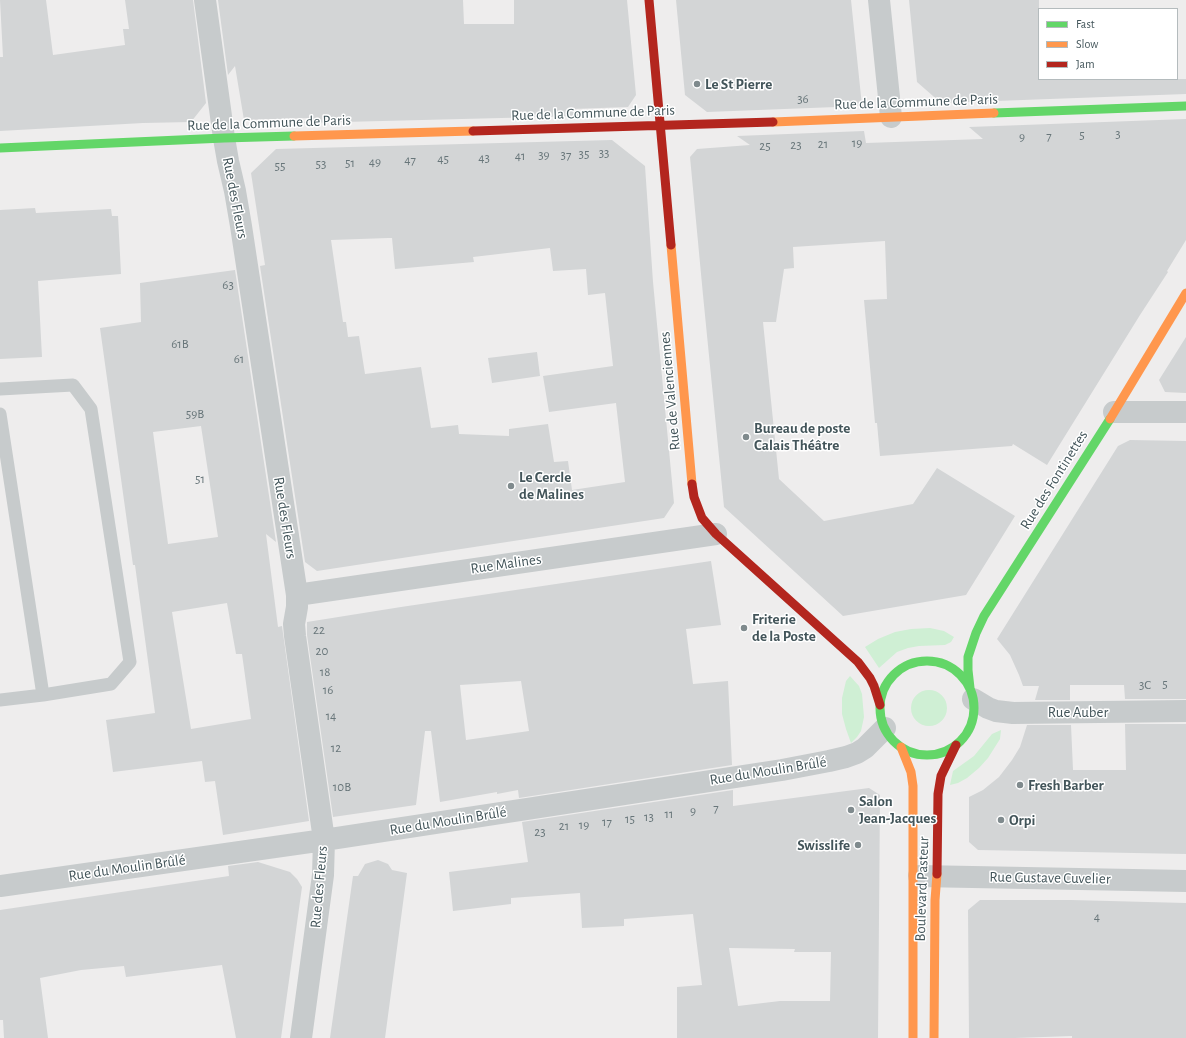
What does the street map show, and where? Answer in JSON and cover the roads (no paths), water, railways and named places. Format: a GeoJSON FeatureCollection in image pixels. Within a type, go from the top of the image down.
{"type":"FeatureCollection","features":[{"type":"Feature","properties":{"kind":"main road","name":"Rue de Valenciennes"},"geometry":{"type":"LineString","coordinates":[[648,0],[694,497],[702,518],[716,534],[858,662],[870,678],[880,705]]}},
{"type":"Feature","properties":{"kind":"main road","name":"Rue de la Commune de Paris"},"geometry":{"type":"LineString","coordinates":[[0,148],[224,138],[660,126],[1186,106]]}},
{"type":"Feature","properties":{"kind":"main road","name":"Rue des Fontinettes"},"geometry":{"type":"LineString","coordinates":[[972,694],[968,670],[968,657],[976,633],[984,616],[1114,412],[1186,293]]}},
{"type":"Feature","properties":{"kind":"main road"},"geometry":{"type":"LineString","coordinates":[[922,661],[937,662],[950,667],[962,676],[972,694],[974,712],[971,725],[965,736],[956,745],[945,752],[925,755],[913,753],[901,747],[891,739],[884,728],[881,717],[881,697],[887,684],[896,673],[908,665],[922,661]]}},
{"type":"Feature","properties":{"kind":"main road","name":"Boulevard Pasteur"},"geometry":{"type":"LineString","coordinates":[[934,1038],[935,900],[939,785],[944,770],[956,745]]}},
{"type":"Feature","properties":{"kind":"main road","name":"Boulevard Pasteur"},"geometry":{"type":"LineString","coordinates":[[901,747],[911,772],[913,786],[913,1038]]}},
{"type":"Feature","properties":{"kind":"street","name":"Rue des Fleurs"},"geometry":{"type":"LineString","coordinates":[[206,0],[224,138],[240,219],[297,595],[294,636],[324,840],[323,875],[301,1038]]}},
{"type":"Feature","properties":{"kind":"street"},"geometry":{"type":"LineString","coordinates":[[879,0],[891,117]]}},
{"type":"Feature","properties":{"kind":"street"},"geometry":{"type":"LineString","coordinates":[[1114,412],[1186,412]]}},
{"type":"Feature","properties":{"kind":"street","name":"Rue Malines"},"geometry":{"type":"LineString","coordinates":[[297,595],[716,534]]}},
{"type":"Feature","properties":{"kind":"street","name":"Rue Auber"},"geometry":{"type":"LineString","coordinates":[[972,694],[988,708],[996,711],[1013,713],[1186,711]]}},
{"type":"Feature","properties":{"kind":"street","name":"Rue du Moulin Brûlé"},"geometry":{"type":"LineString","coordinates":[[0,886],[324,840],[782,770],[829,761],[857,753],[865,748],[884,728]]}},
{"type":"Feature","properties":{"kind":"street","name":"Rue Gustave Cuvelier"},"geometry":{"type":"LineString","coordinates":[[914,876],[1186,881]]}},
{"type":"Feature","properties":{"kind":"lane"},"geometry":{"type":"LineString","coordinates":[[0,389],[73,384],[91,409],[130,662],[111,684],[0,700]]}},
{"type":"Feature","properties":{"kind":"lane"},"geometry":{"type":"LineString","coordinates":[[0,414],[43,695]]}},
{"type":"Feature","properties":{"kind":"place","name":"Le St Pierre"},"geometry":{"type":"Point","coordinates":[697,84]}},
{"type":"Feature","properties":{"kind":"place","name":"Bureau de poste Calais Théâtre"},"geometry":{"type":"Point","coordinates":[746,437]}},
{"type":"Feature","properties":{"kind":"place","name":"Le Cercle de Malines"},"geometry":{"type":"Point","coordinates":[511,486]}},
{"type":"Feature","properties":{"kind":"place","name":"Friterie de la Poste"},"geometry":{"type":"Point","coordinates":[744,628]}},
{"type":"Feature","properties":{"kind":"place","name":"Fresh Barber"},"geometry":{"type":"Point","coordinates":[1020,785]}},
{"type":"Feature","properties":{"kind":"place","name":"Salon Jean-Jacques"},"geometry":{"type":"Point","coordinates":[851,810]}},
{"type":"Feature","properties":{"kind":"place","name":"Orpi"},"geometry":{"type":"Point","coordinates":[1001,820]}},
{"type":"Feature","properties":{"kind":"place","name":"Swisslife"},"geometry":{"type":"Point","coordinates":[858,845]}}]}
